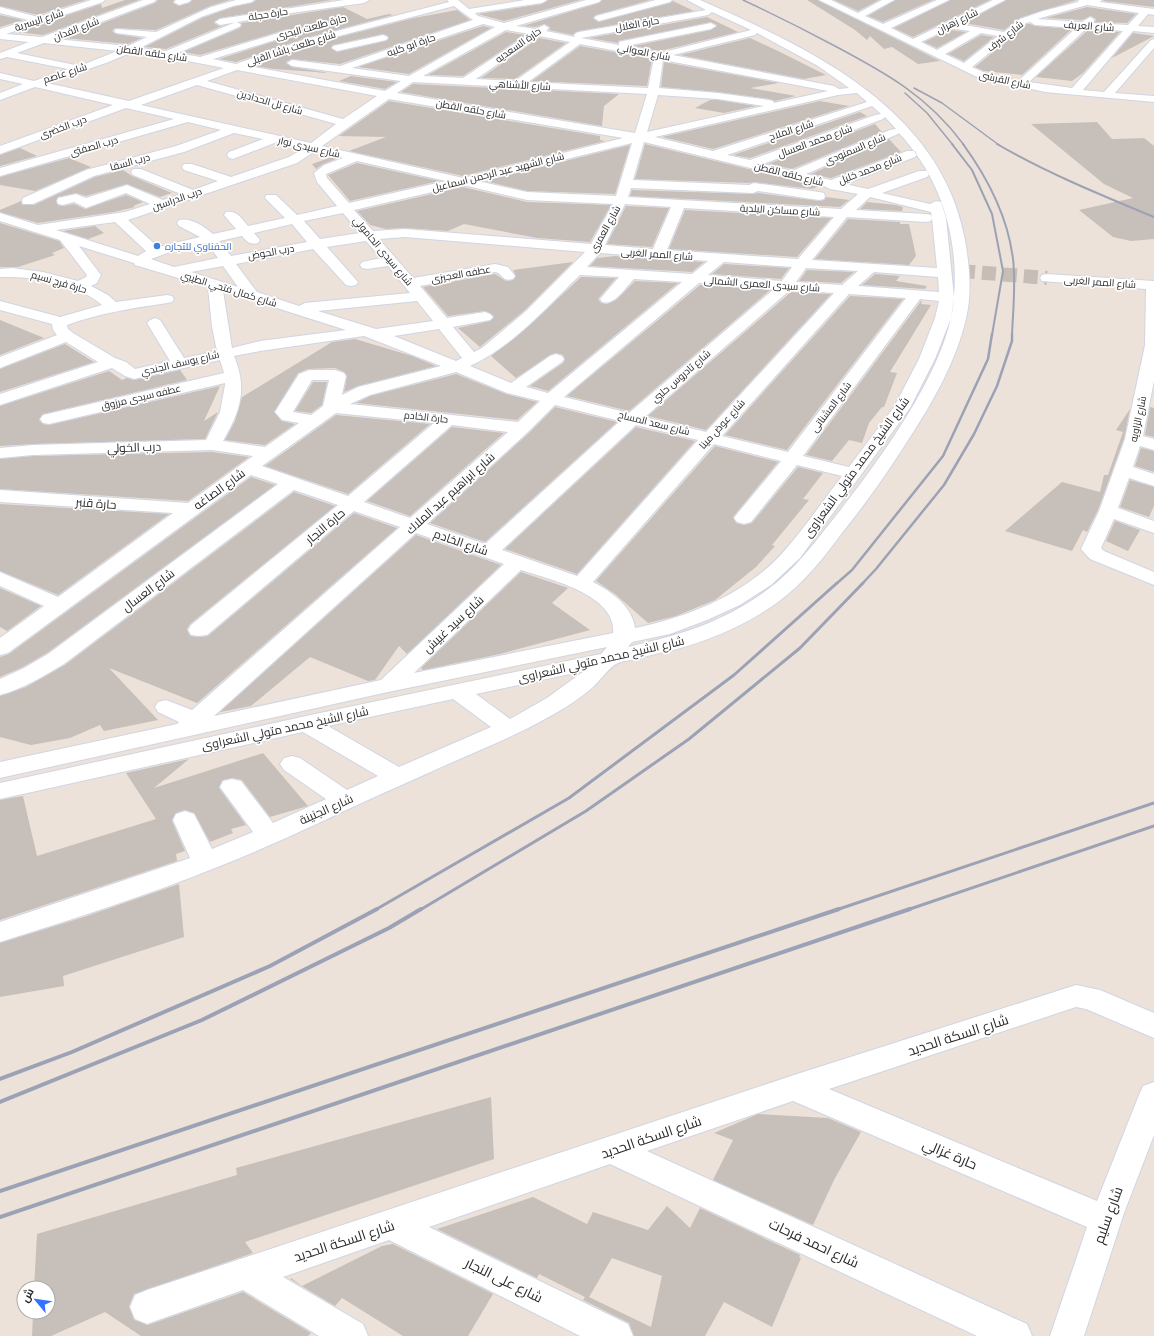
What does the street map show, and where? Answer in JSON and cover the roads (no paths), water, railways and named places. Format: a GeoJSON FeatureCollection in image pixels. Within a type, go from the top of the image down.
{"type":"FeatureCollection","features":[{"type":"Feature","properties":{"kind":"street","name":"شارع الفدان"},"geometry":{"type":"LineString","coordinates":[[3,55],[151,0]]}},
{"type":"Feature","properties":{"kind":"street"},"geometry":{"type":"LineString","coordinates":[[246,0],[277,12]]}},
{"type":"Feature","properties":{"kind":"street","name":"شارع عاصم"},"geometry":{"type":"LineString","coordinates":[[2,102],[36,83],[130,49],[192,18],[221,6],[246,0]]}},
{"type":"Feature","properties":{"kind":"street","name":"حارة حجلة"},"geometry":{"type":"LineString","coordinates":[[220,22],[344,1],[364,0]]}},
{"type":"Feature","properties":{"kind":"street"},"geometry":{"type":"LineString","coordinates":[[467,12],[542,0]]}},
{"type":"Feature","properties":{"kind":"street"},"geometry":{"type":"LineString","coordinates":[[580,13],[596,0]]}},
{"type":"Feature","properties":{"kind":"street"},"geometry":{"type":"LineString","coordinates":[[580,13],[667,0]]}},
{"type":"Feature","properties":{"kind":"street","name":"شارع الشيخ محمد متولي الشعراوى"},"geometry":{"type":"LineString","coordinates":[[0,770],[189,725],[662,629],[727,604],[754,589],[776,572],[793,554],[902,408],[927,360],[943,318],[947,297],[938,214],[923,174],[911,154],[894,132],[860,99],[832,76],[805,59],[752,32],[681,0]]}},
{"type":"Feature","properties":{"kind":"street","name":"شارع الشيخ محمد متولي الشعراوى"},"geometry":{"type":"LineString","coordinates":[[0,791],[306,723],[608,659],[680,641],[716,629],[770,597],[792,580],[809,562],[875,478],[918,413],[943,363],[958,320],[962,299],[960,252],[951,209],[944,189],[922,152],[893,119],[860,99],[842,76],[814,58],[769,34],[692,0]]}},
{"type":"Feature","properties":{"kind":"street","name":"شارع القرشى"},"geometry":{"type":"LineString","coordinates":[[827,0],[964,68],[996,80],[1107,95],[1154,99]]}},
{"type":"Feature","properties":{"kind":"street"},"geometry":{"type":"LineString","coordinates":[[858,16],[889,0]]}},
{"type":"Feature","properties":{"kind":"street"},"geometry":{"type":"LineString","coordinates":[[883,28],[944,0]]}},
{"type":"Feature","properties":{"kind":"street","name":"شارع زهران"},"geometry":{"type":"LineString","coordinates":[[914,42],[1000,0]]}},
{"type":"Feature","properties":{"kind":"street"},"geometry":{"type":"LineString","coordinates":[[1072,0],[1146,9]]}},
{"type":"Feature","properties":{"kind":"street","name":"شارع اليسرية"},"geometry":{"type":"LineString","coordinates":[[0,33],[94,1]]}},
{"type":"Feature","properties":{"kind":"street"},"geometry":{"type":"LineString","coordinates":[[344,1],[355,10]]}},
{"type":"Feature","properties":{"kind":"street","name":"شارع العواني"},"geometry":{"type":"LineString","coordinates":[[455,1],[467,12],[481,20],[860,99]]}},
{"type":"Feature","properties":{"kind":"street","name":"شارع طلعت باشا القبلى"},"geometry":{"type":"LineString","coordinates":[[128,105],[259,58],[335,34],[367,22],[408,15],[455,1]]}},
{"type":"Feature","properties":{"kind":"street"},"geometry":{"type":"LineString","coordinates":[[557,2],[616,28],[652,38]]}},
{"type":"Feature","properties":{"kind":"street"},"geometry":{"type":"LineString","coordinates":[[0,5],[13,3]]}},
{"type":"Feature","properties":{"kind":"street"},"geometry":{"type":"LineString","coordinates":[[1021,84],[1084,25],[1097,3]]}},
{"type":"Feature","properties":{"kind":"street","name":"شارع شرف"},"geometry":{"type":"LineString","coordinates":[[964,68],[1023,21],[1046,13],[1097,3]]}},
{"type":"Feature","properties":{"kind":"street"},"geometry":{"type":"LineString","coordinates":[[1076,91],[1146,9]]}},
{"type":"Feature","properties":{"kind":"street"},"geometry":{"type":"LineString","coordinates":[[0,10],[39,20]]}},
{"type":"Feature","properties":{"kind":"street","name":"حارة طلعت البحرى"},"geometry":{"type":"LineString","coordinates":[[202,60],[288,33],[300,25],[277,12]]}},
{"type":"Feature","properties":{"kind":"street","name":"حارة الغلال"},"geometry":{"type":"LineString","coordinates":[[566,38],[708,12]]}},
{"type":"Feature","properties":{"kind":"street","name":"درب الدراسين"},"geometry":{"type":"LineString","coordinates":[[34,229],[119,218],[293,160],[410,79],[419,70],[506,26],[580,13]]}},
{"type":"Feature","properties":{"kind":"street","name":"حارة السعديه"},"geometry":{"type":"LineString","coordinates":[[465,82],[537,32],[580,13]]}},
{"type":"Feature","properties":{"kind":"street"},"geometry":{"type":"LineString","coordinates":[[408,15],[430,20]]}},
{"type":"Feature","properties":{"kind":"street"},"geometry":{"type":"LineString","coordinates":[[108,16],[128,18]]}},
{"type":"Feature","properties":{"kind":"street"},"geometry":{"type":"LineString","coordinates":[[192,18],[251,27]]}},
{"type":"Feature","properties":{"kind":"street","name":"حارة ابو كليه"},"geometry":{"type":"LineString","coordinates":[[340,69],[481,20]]}},
{"type":"Feature","properties":{"kind":"street","name":"شارع العريف"},"geometry":{"type":"LineString","coordinates":[[1023,21],[1154,30]]}},
{"type":"Feature","properties":{"kind":"street"},"geometry":{"type":"LineString","coordinates":[[367,22],[406,59]]}},
{"type":"Feature","properties":{"kind":"street"},"geometry":{"type":"LineString","coordinates":[[611,46],[730,22]]}},
{"type":"Feature","properties":{"kind":"street"},"geometry":{"type":"LineString","coordinates":[[167,54],[236,24]]}},
{"type":"Feature","properties":{"kind":"street"},"geometry":{"type":"LineString","coordinates":[[446,24],[461,28]]}},
{"type":"Feature","properties":{"kind":"street"},"geometry":{"type":"LineString","coordinates":[[950,25],[1006,35]]}},
{"type":"Feature","properties":{"kind":"street"},"geometry":{"type":"LineString","coordinates":[[318,27],[335,34]]}},
{"type":"Feature","properties":{"kind":"street"},"geometry":{"type":"LineString","coordinates":[[266,29],[288,33]]}},
{"type":"Feature","properties":{"kind":"street"},"geometry":{"type":"LineString","coordinates":[[937,54],[980,30]]}},
{"type":"Feature","properties":{"kind":"street"},"geometry":{"type":"LineString","coordinates":[[119,31],[158,35]]}},
{"type":"Feature","properties":{"kind":"street"},"geometry":{"type":"LineString","coordinates":[[659,56],[752,32]]}},
{"type":"Feature","properties":{"kind":"street","name":"شارع حلقه القطن"},"geometry":{"type":"LineString","coordinates":[[0,36],[167,54],[386,95],[640,137],[794,175],[938,214]]}},
{"type":"Feature","properties":{"kind":"street"},"geometry":{"type":"LineString","coordinates":[[327,51],[383,38]]}},
{"type":"Feature","properties":{"kind":"street"},"geometry":{"type":"LineString","coordinates":[[517,85],[579,40]]}},
{"type":"Feature","properties":{"kind":"street"},"geometry":{"type":"LineString","coordinates":[[1107,95],[1154,42]]}},
{"type":"Feature","properties":{"kind":"street"},"geometry":{"type":"LineString","coordinates":[[24,47],[115,55]]}},
{"type":"Feature","properties":{"kind":"street"},"geometry":{"type":"LineString","coordinates":[[42,61],[54,54]]}},
{"type":"Feature","properties":{"kind":"street"},"geometry":{"type":"LineString","coordinates":[[282,61],[312,54]]}},
{"type":"Feature","properties":{"kind":"street"},"geometry":{"type":"LineString","coordinates":[[3,55],[80,68]]}},
{"type":"Feature","properties":{"kind":"street","name":"شارع العمرى"},"geometry":{"type":"LineString","coordinates":[[464,363],[488,351],[531,314],[596,249],[621,200],[652,92],[659,56]]}},
{"type":"Feature","properties":{"kind":"street","name":"شارع الأشناهي"},"geometry":{"type":"LineString","coordinates":[[259,58],[410,79],[718,96],[781,106]]}},
{"type":"Feature","properties":{"kind":"street","name":"شارع سيدى نوار"},"geometry":{"type":"LineString","coordinates":[[0,76],[36,83],[460,182],[527,196],[621,200]]}},
{"type":"Feature","properties":{"kind":"street","name":"شارع تل الحدادين"},"geometry":{"type":"LineString","coordinates":[[195,81],[345,123]]}},
{"type":"Feature","properties":{"kind":"street","name":"شارع الشهيد عبد الرحمن اسماعيل"},"geometry":{"type":"LineString","coordinates":[[140,262],[146,256],[155,252],[460,182],[640,137],[781,106],[860,99]]}},
{"type":"Feature","properties":{"kind":"street","name":"شارع الملاح"},"geometry":{"type":"LineString","coordinates":[[714,156],[860,99]]}},
{"type":"Feature","properties":{"kind":"street","name":"شارع محمد العسال"},"geometry":{"type":"LineString","coordinates":[[754,165],[860,99]]}},
{"type":"Feature","properties":{"kind":"street","name":"درب الخضرى"},"geometry":{"type":"LineString","coordinates":[[0,150],[128,105]]}},
{"type":"Feature","properties":{"kind":"street","name":"درب الصفتى"},"geometry":{"type":"LineString","coordinates":[[0,172],[188,119]]}},
{"type":"Feature","properties":{"kind":"street","name":"درب السقا"},"geometry":{"type":"LineString","coordinates":[[28,201],[86,174],[180,148],[234,129]]}},
{"type":"Feature","properties":{"kind":"street","name":"شارع السمنودى"},"geometry":{"type":"LineString","coordinates":[[794,175],[894,132]]}},
{"type":"Feature","properties":{"kind":"street"},"geometry":{"type":"LineString","coordinates":[[233,155],[275,139]]}},
{"type":"Feature","properties":{"kind":"street","name":"شارع محمد خليل"},"geometry":{"type":"LineString","coordinates":[[819,196],[834,186],[911,154]]}},
{"type":"Feature","properties":{"kind":"street"},"geometry":{"type":"LineString","coordinates":[[293,160],[328,168],[356,157]]}},
{"type":"Feature","properties":{"kind":"street"},"geometry":{"type":"LineString","coordinates":[[750,208],[754,188],[754,165]]}},
{"type":"Feature","properties":{"kind":"street"},"geometry":{"type":"LineString","coordinates":[[188,167],[231,181]]}},
{"type":"Feature","properties":{"kind":"street","name":"شارع سيدى الحامولي"},"geometry":{"type":"LineString","coordinates":[[328,168],[320,173],[321,179],[421,296],[442,324],[464,363]]}},
{"type":"Feature","properties":{"kind":"street"},"geometry":{"type":"LineString","coordinates":[[137,172],[193,194]]}},
{"type":"Feature","properties":{"kind":"street"},"geometry":{"type":"LineString","coordinates":[[86,174],[108,182]]}},
{"type":"Feature","properties":{"kind":"street"},"geometry":{"type":"LineString","coordinates":[[866,194],[923,174]]}},
{"type":"Feature","properties":{"kind":"street"},"geometry":{"type":"LineString","coordinates":[[626,184],[754,188],[819,196],[819,212]]}},
{"type":"Feature","properties":{"kind":"street"},"geometry":{"type":"LineString","coordinates":[[63,201],[75,198],[85,203],[127,189],[162,204]]}},
{"type":"Feature","properties":{"kind":"street"},"geometry":{"type":"LineString","coordinates":[[784,191],[785,211]]}},
{"type":"Feature","properties":{"kind":"street","name":"شارع تادروس حلبي"},"geometry":{"type":"LineString","coordinates":[[488,552],[633,418],[786,286],[801,264],[842,214],[866,194]]}},
{"type":"Feature","properties":{"kind":"street"},"geometry":{"type":"LineString","coordinates":[[272,198],[295,220],[351,282]]}},
{"type":"Feature","properties":{"kind":"street","name":"شارع مساكن البلدية"},"geometry":{"type":"LineString","coordinates":[[621,200],[842,214],[938,214]]}},
{"type":"Feature","properties":{"kind":"street"},"geometry":{"type":"LineString","coordinates":[[658,254],[679,204]]}},
{"type":"Feature","properties":{"kind":"street"},"geometry":{"type":"LineString","coordinates":[[231,215],[252,238],[256,246],[257,254]]}},
{"type":"Feature","properties":{"kind":"street"},"geometry":{"type":"LineString","coordinates":[[119,218],[155,252]]}},
{"type":"Feature","properties":{"kind":"street","name":"شارع كمال فتحي الطيبي"},"geometry":{"type":"LineString","coordinates":[[4,222],[34,229],[372,333],[464,363]]}},
{"type":"Feature","properties":{"kind":"street"},"geometry":{"type":"LineString","coordinates":[[184,223],[202,231],[210,239],[253,297]]}},
{"type":"Feature","properties":{"kind":"street","name":"شارع الممر الغربى"},"geometry":{"type":"LineString","coordinates":[[370,235],[406,233],[658,254],[945,273]]}},
{"type":"Feature","properties":{"kind":"street","name":"درب الحوض"},"geometry":{"type":"LineString","coordinates":[[172,272],[257,254],[370,235]]}},
{"type":"Feature","properties":{"kind":"street"},"geometry":{"type":"LineString","coordinates":[[66,239],[94,275],[92,280],[78,286]]}},
{"type":"Feature","properties":{"kind":"street","name":"شارع ابراهيم عبد الملاك"},"geometry":{"type":"LineString","coordinates":[[189,725],[414,526],[522,428],[551,399],[720,258]]}},
{"type":"Feature","properties":{"kind":"street"},"geometry":{"type":"LineString","coordinates":[[367,265],[392,261]]}},
{"type":"Feature","properties":{"kind":"street","name":"عطفه العجيزى"},"geometry":{"type":"LineString","coordinates":[[410,283],[495,268],[503,270],[508,276]]}},
{"type":"Feature","properties":{"kind":"street","name":"شارع عوض مينا"},"geometry":{"type":"LineString","coordinates":[[581,584],[711,437],[845,290],[869,269]]}},
{"type":"Feature","properties":{"kind":"street","name":"شارع سيدى العمرى الشمالى"},"geometry":{"type":"LineString","coordinates":[[576,270],[947,297]]}},
{"type":"Feature","properties":{"kind":"street","name":"حارة فرج نسيم"},"geometry":{"type":"LineString","coordinates":[[0,273],[31,273],[78,286],[98,294],[107,300],[112,306]]}},
{"type":"Feature","properties":{"kind":"street"},"geometry":{"type":"LineString","coordinates":[[607,299],[630,274]]}},
{"type":"Feature","properties":{"kind":"street","name":"شارع الممر الغربى"},"geometry":{"type":"LineString","coordinates":[[1047,278],[1154,285]]}},
{"type":"Feature","properties":{"kind":"street"},"geometry":{"type":"LineString","coordinates":[[212,445],[222,428],[229,411],[233,395],[233,376],[225,353],[215,285]]}},
{"type":"Feature","properties":{"kind":"street","name":"شارع الزاويه"},"geometry":{"type":"LineString","coordinates":[[1154,285],[1153,345],[1134,439],[1108,511],[1091,549],[1097,556],[1154,579]]}},
{"type":"Feature","properties":{"kind":"street","name":"شارع المشناتى"},"geometry":{"type":"LineString","coordinates":[[744,518],[792,459],[916,295]]}},
{"type":"Feature","properties":{"kind":"street"},"geometry":{"type":"LineString","coordinates":[[294,310],[421,296]]}},
{"type":"Feature","properties":{"kind":"street","name":"حارة فرج نسيم"},"geometry":{"type":"LineString","coordinates":[[60,322],[85,313],[112,306],[167,299]]}},
{"type":"Feature","properties":{"kind":"street"},"geometry":{"type":"LineString","coordinates":[[0,314],[7,306],[54,318],[60,322],[62,330],[68,336],[0,363]]}},
{"type":"Feature","properties":{"kind":"street","name":"شارع يوسف الجندي"},"geometry":{"type":"LineString","coordinates":[[68,336],[112,363],[118,363],[130,373],[134,374],[225,353],[296,341],[372,333],[486,317]]}},
{"type":"Feature","properties":{"kind":"street"},"geometry":{"type":"LineString","coordinates":[[155,323],[179,363]]}},
{"type":"Feature","properties":{"kind":"street"},"geometry":{"type":"LineString","coordinates":[[513,389],[556,359]]}},
{"type":"Feature","properties":{"kind":"street"},"geometry":{"type":"LineString","coordinates":[[0,400],[112,363]]}},
{"type":"Feature","properties":{"kind":"street","name":"شارع سعد المساح"},"geometry":{"type":"LineString","coordinates":[[464,363],[513,389],[711,437],[854,474]]}},
{"type":"Feature","properties":{"kind":"street","name":"شارع الصاغه"},"geometry":{"type":"LineString","coordinates":[[0,648],[331,407],[364,391],[464,363]]}},
{"type":"Feature","properties":{"kind":"street"},"geometry":{"type":"LineString","coordinates":[[313,420],[288,416],[284,412],[306,377],[309,375],[338,376],[331,407]]}},
{"type":"Feature","properties":{"kind":"street","name":"عطفه سيدى مرزوق"},"geometry":{"type":"LineString","coordinates":[[48,419],[233,376]]}},
{"type":"Feature","properties":{"kind":"street","name":"حارة الخادم"},"geometry":{"type":"LineString","coordinates":[[331,407],[522,428]]}},
{"type":"Feature","properties":{"kind":"street","name":"حارة النجار"},"geometry":{"type":"LineString","coordinates":[[199,630],[352,503],[448,420]]}},
{"type":"Feature","properties":{"kind":"street"},"geometry":{"type":"LineString","coordinates":[[1134,439],[1154,445]]}},
{"type":"Feature","properties":{"kind":"street","name":"درب الخولي"},"geometry":{"type":"LineString","coordinates":[[0,453],[40,450],[212,445],[268,453]]}},
{"type":"Feature","properties":{"kind":"street","name":"شارع الخادم"},"geometry":{"type":"LineString","coordinates":[[248,468],[581,584],[601,594],[616,606],[624,622],[623,637]]}},
{"type":"Feature","properties":{"kind":"street"},"geometry":{"type":"LineString","coordinates":[[1124,470],[1154,480]]}},
{"type":"Feature","properties":{"kind":"street","name":"شارع العسال"},"geometry":{"type":"LineString","coordinates":[[0,688],[32,673],[56,659],[292,483]]}},
{"type":"Feature","properties":{"kind":"street","name":"حارة قنبر"},"geometry":{"type":"LineString","coordinates":[[0,496],[192,509]]}},
{"type":"Feature","properties":{"kind":"street"},"geometry":{"type":"LineString","coordinates":[[1108,511],[1154,527]]}},
{"type":"Feature","properties":{"kind":"street","name":"شارع سيد غبيش"},"geometry":{"type":"LineString","coordinates":[[388,685],[518,562]]}},
{"type":"Feature","properties":{"kind":"street"},"geometry":{"type":"LineString","coordinates":[[0,578],[59,605]]}},
{"type":"Feature","properties":{"kind":"street","name":"شارع الجنينة"},"geometry":{"type":"LineString","coordinates":[[0,932],[205,862],[399,778],[507,728],[548,708],[572,693],[592,676],[608,659],[623,637]]}},
{"type":"Feature","properties":{"kind":"street"},"geometry":{"type":"LineString","coordinates":[[457,691],[507,728]]}},
{"type":"Feature","properties":{"kind":"street"},"geometry":{"type":"LineString","coordinates":[[166,707],[189,725]]}},
{"type":"Feature","properties":{"kind":"street"},"geometry":{"type":"LineString","coordinates":[[306,723],[399,778]]}},
{"type":"Feature","properties":{"kind":"street"},"geometry":{"type":"LineString","coordinates":[[292,764],[345,801]]}},
{"type":"Feature","properties":{"kind":"street"},"geometry":{"type":"LineString","coordinates":[[232,787],[268,834]]}},
{"type":"Feature","properties":{"kind":"street"},"geometry":{"type":"LineString","coordinates":[[185,820],[205,862]]}},
{"type":"Feature","properties":{"kind":"street","name":"شارع السكة الحديد"},"geometry":{"type":"LineString","coordinates":[[147,1307],[794,1088],[1076,996],[1090,998],[1154,1026]]}},
{"type":"Feature","properties":{"kind":"street","name":"حارة غزالي"},"geometry":{"type":"LineString","coordinates":[[794,1088],[1106,1220]]}},
{"type":"Feature","properties":{"kind":"street","name":"شارع سليم"},"geometry":{"type":"LineString","coordinates":[[1067,1336],[1106,1220],[1154,1095]]}},
{"type":"Feature","properties":{"kind":"street","name":"شارع احمد فرحات"},"geometry":{"type":"LineString","coordinates":[[612,1150],[1015,1336]]}},
{"type":"Feature","properties":{"kind":"street","name":"شارع على النجار"},"geometry":{"type":"LineString","coordinates":[[392,1225],[616,1336]]}},
{"type":"Feature","properties":{"kind":"street"},"geometry":{"type":"LineString","coordinates":[[245,1273],[351,1336]]}},
{"type":"Feature","properties":{"kind":"tunnel"},"geometry":{"type":"LineString","coordinates":[[961,271],[1047,278]]}},
{"type":"Feature","properties":{"kind":"railway"},"geometry":{"type":"LineString","coordinates":[[743,0],[822,39],[905,87],[936,113],[964,145]]}},
{"type":"Feature","properties":{"kind":"railway"},"geometry":{"type":"LineString","coordinates":[[914,88],[942,103],[999,145]]}},
{"type":"Feature","properties":{"kind":"railway"},"geometry":{"type":"LineString","coordinates":[[905,93],[927,113],[953,145]]}},
{"type":"Feature","properties":{"kind":"railway"},"geometry":{"type":"LineString","coordinates":[[952,144],[972,170],[992,214],[1003,271],[992,335]]}},
{"type":"Feature","properties":{"kind":"railway"},"geometry":{"type":"LineString","coordinates":[[963,144],[988,184],[1006,228],[1013,259],[1014,297],[1012,335]]}},
{"type":"Feature","properties":{"kind":"railway"},"geometry":{"type":"LineString","coordinates":[[997,144],[1055,174],[1154,217]]}},
{"type":"Feature","properties":{"kind":"railway"},"geometry":{"type":"LineString","coordinates":[[836,584],[852,570],[943,456],[988,359],[992,334]]}},
{"type":"Feature","properties":{"kind":"railway"},"geometry":{"type":"LineString","coordinates":[[862,584],[876,569],[944,485],[974,434],[997,386],[1012,341],[1012,335]]}},
{"type":"Feature","properties":{"kind":"railway"},"geometry":{"type":"LineString","coordinates":[[375,910],[569,798],[734,675],[837,583]]}},
{"type":"Feature","properties":{"kind":"railway"},"geometry":{"type":"LineString","coordinates":[[420,910],[586,811],[689,739],[800,648],[863,583]]}},
{"type":"Feature","properties":{"kind":"railway"},"geometry":{"type":"LineString","coordinates":[[836,910],[1154,803]]}},
{"type":"Feature","properties":{"kind":"railway"},"geometry":{"type":"LineString","coordinates":[[907,910],[1154,826]]}},
{"type":"Feature","properties":{"kind":"railway"},"geometry":{"type":"LineString","coordinates":[[0,1079],[72,1052],[270,966],[377,909]]}},
{"type":"Feature","properties":{"kind":"railway"},"geometry":{"type":"LineString","coordinates":[[0,1102],[202,1020],[389,928],[421,909]]}},
{"type":"Feature","properties":{"kind":"railway"},"geometry":{"type":"LineString","coordinates":[[0,1191],[839,909]]}},
{"type":"Feature","properties":{"kind":"railway"},"geometry":{"type":"LineString","coordinates":[[0,1217],[910,909]]}},
{"type":"Feature","properties":{"kind":"place","name":"الحفناوي للتجاره"},"geometry":{"type":"Point","coordinates":[157,246]}}]}
